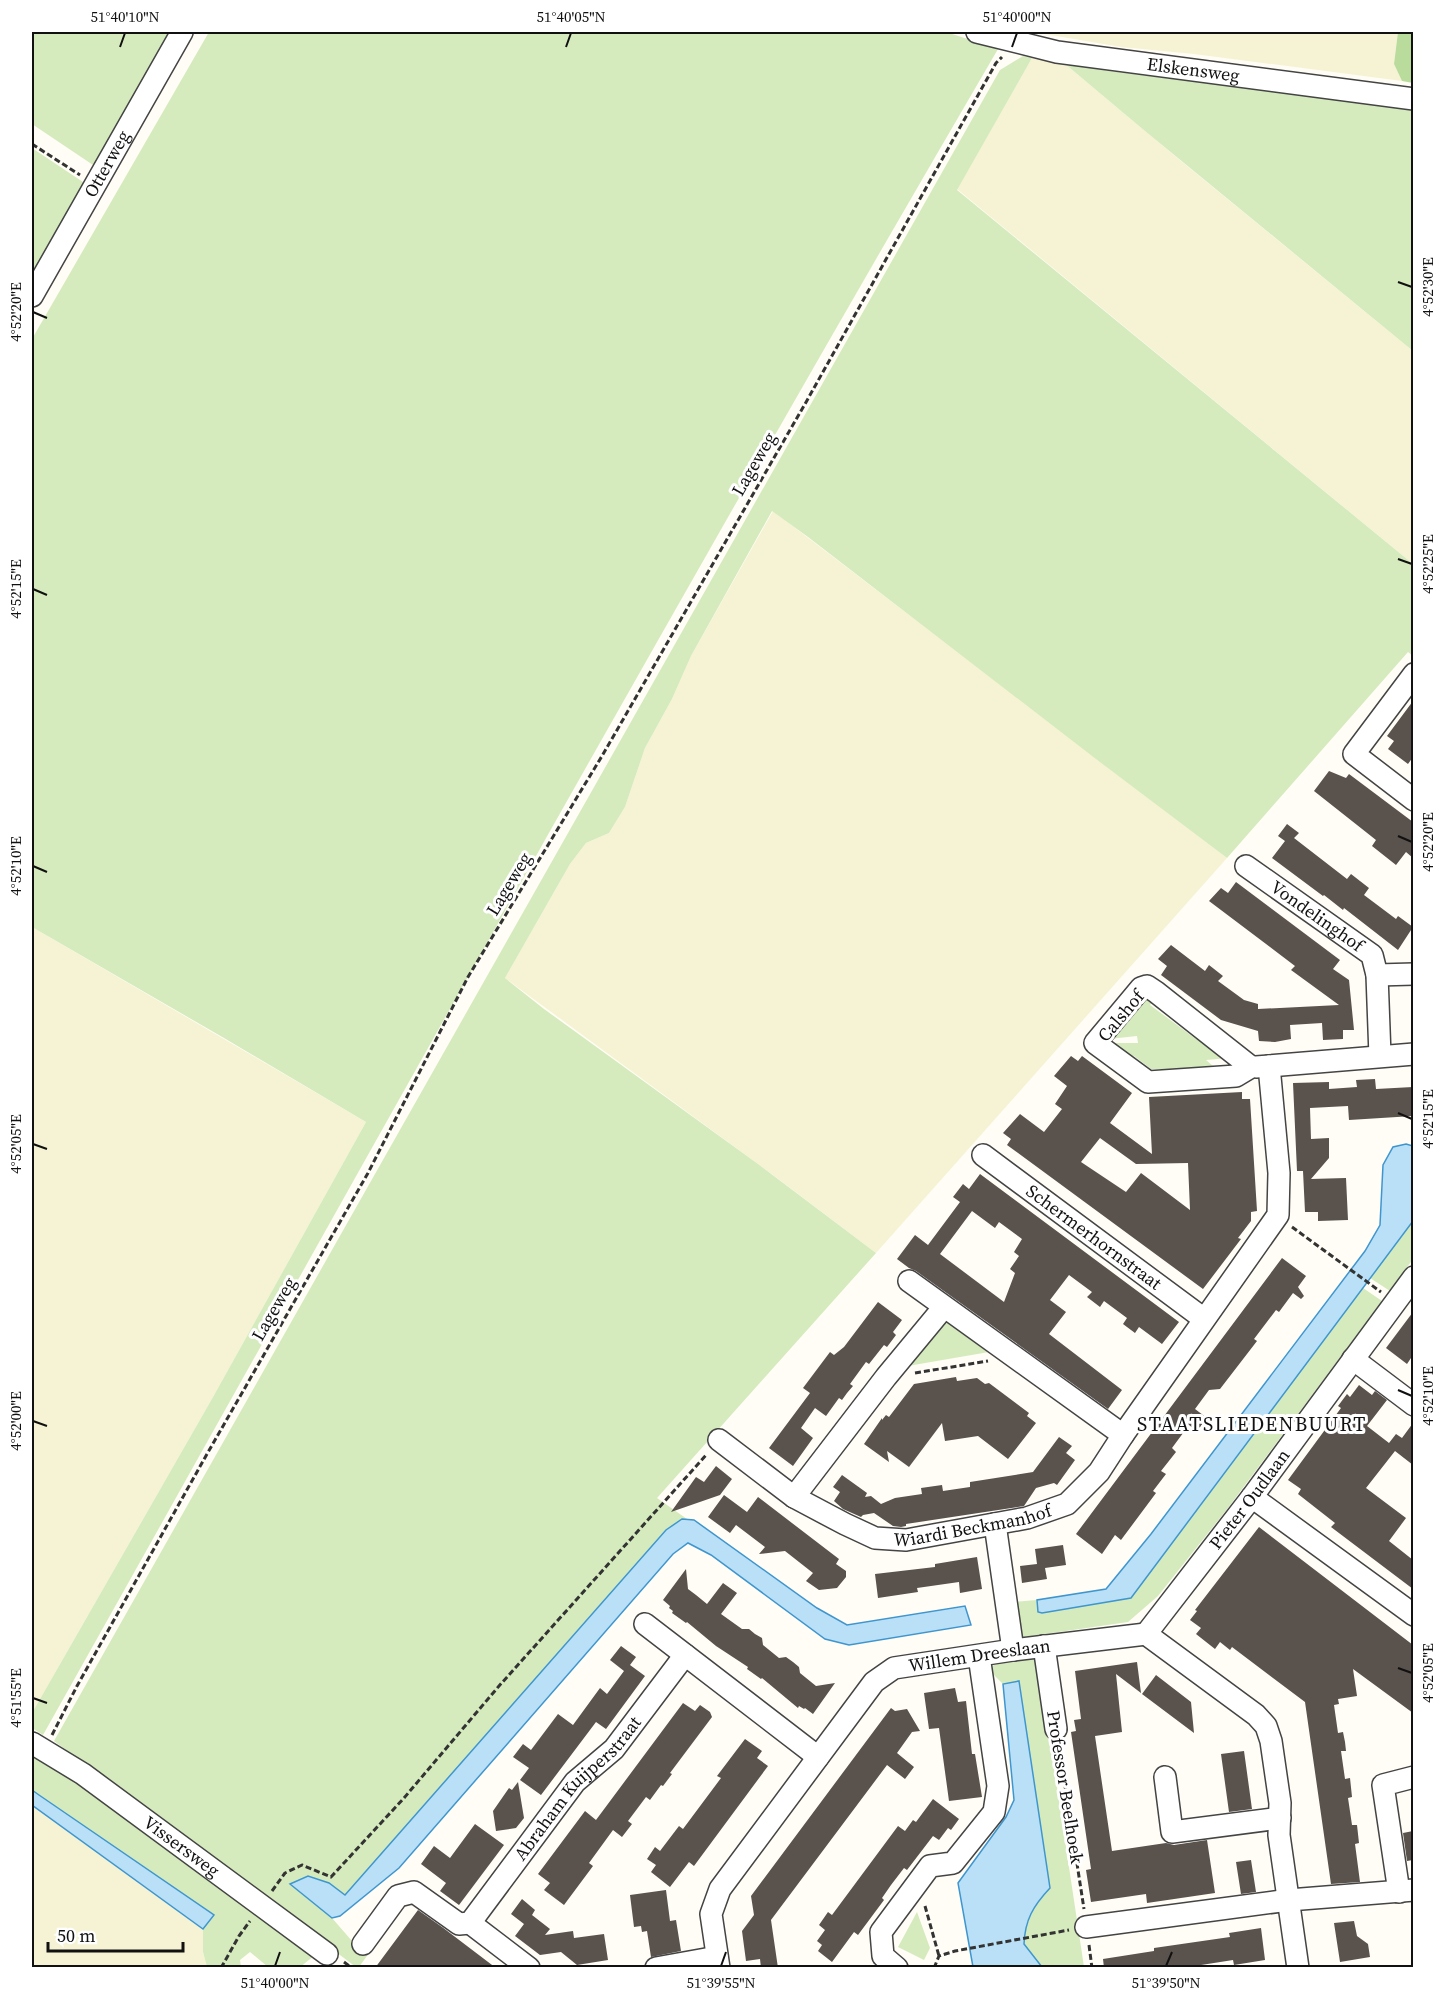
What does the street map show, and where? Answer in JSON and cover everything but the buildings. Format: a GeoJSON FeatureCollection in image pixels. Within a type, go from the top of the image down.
{"type":"FeatureCollection","features":[{"type":"Feature","properties":{"kind":"street","name":"Otterweg"},"geometry":{"type":"LineString","coordinates":[[32,296],[182,32]]}},
{"type":"Feature","properties":{"kind":"street","name":"Elskensweg"},"geometry":{"type":"LineString","coordinates":[[977,32],[1058,52],[1413,99]]}},
{"type":"Feature","properties":{"kind":"street"},"geometry":{"type":"LineString","coordinates":[[1413,674],[1353,754],[1413,800]]}},
{"type":"Feature","properties":{"kind":"street","name":"Vondelinghof"},"geometry":{"type":"LineString","coordinates":[[1246,866],[1372,955],[1377,975],[1380,1056]]}},
{"type":"Feature","properties":{"kind":"street"},"geometry":{"type":"LineString","coordinates":[[1377,975],[1413,974]]}},
{"type":"Feature","properties":{"kind":"street","name":"Calshof"},"geometry":{"type":"LineString","coordinates":[[1260,1066],[1148,986],[1141,988],[1095,1043],[1148,1082],[1236,1076],[1260,1066],[1413,1054]]}},
{"type":"Feature","properties":{"kind":"street"},"geometry":{"type":"LineString","coordinates":[[909,1281],[1123,1435],[1278,1215],[1279,1173],[1260,1066]]}},
{"type":"Feature","properties":{"kind":"street","name":"Schermerhornstraat"},"geometry":{"type":"LineString","coordinates":[[983,1155],[1204,1319]]}},
{"type":"Feature","properties":{"kind":"street","name":"Pieter Oudlaan"},"geometry":{"type":"LineString","coordinates":[[1146,1634],[1252,1497],[1413,1277]]}},
{"type":"Feature","properties":{"kind":"street"},"geometry":{"type":"LineString","coordinates":[[794,1497],[886,1377],[944,1307]]}},
{"type":"Feature","properties":{"kind":"street"},"geometry":{"type":"LineString","coordinates":[[1353,1359],[1413,1405]]}},
{"type":"Feature","properties":{"kind":"street","name":"Wiardi Beckmanhof"},"geometry":{"type":"LineString","coordinates":[[719,1440],[794,1497],[844,1524],[875,1538],[906,1540],[1027,1518],[1067,1504],[1099,1472],[1123,1435]]}},
{"type":"Feature","properties":{"kind":"street"},"geometry":{"type":"LineString","coordinates":[[1252,1497],[1413,1615]]}},
{"type":"Feature","properties":{"kind":"street"},"geometry":{"type":"LineString","coordinates":[[995,1524],[1013,1650]]}},
{"type":"Feature","properties":{"kind":"street"},"geometry":{"type":"LineString","coordinates":[[645,1624],[818,1757]]}},
{"type":"Feature","properties":{"kind":"street"},"geometry":{"type":"LineString","coordinates":[[1146,1634],[1256,1715],[1266,1726],[1271,1741],[1280,1803],[1279,1835],[1298,1968]]}},
{"type":"Feature","properties":{"kind":"street","name":"Willem Dreeslaan"},"geometry":{"type":"LineString","coordinates":[[718,1963],[711,1914],[720,1889],[874,1682],[894,1668],[1013,1650],[1146,1634]]}},
{"type":"Feature","properties":{"kind":"street","name":"Professor Beelhoek"},"geometry":{"type":"LineString","coordinates":[[1044,1646],[1056,1729]]}},
{"type":"Feature","properties":{"kind":"street","name":"Abraham Kuijperstraat"},"geometry":{"type":"LineString","coordinates":[[470,1923],[575,1782],[614,1749],[685,1654]]}},
{"type":"Feature","properties":{"kind":"street"},"geometry":{"type":"LineString","coordinates":[[897,1968],[883,1956],[881,1932],[930,1866],[953,1863],[994,1812],[998,1786],[979,1656]]}},
{"type":"Feature","properties":{"kind":"street","name":"Vissersweg"},"geometry":{"type":"LineString","coordinates":[[38,1747],[84,1774],[327,1954]]}},
{"type":"Feature","properties":{"kind":"street"},"geometry":{"type":"LineString","coordinates":[[1165,1777],[1172,1832],[1280,1818]]}},
{"type":"Feature","properties":{"kind":"street"},"geometry":{"type":"LineString","coordinates":[[1086,1928],[1289,1900],[1406,1891],[1383,1785],[1413,1777]]}},
{"type":"Feature","properties":{"kind":"street"},"geometry":{"type":"LineString","coordinates":[[363,1944],[398,1896],[414,1892],[459,1924],[470,1923],[530,1968]]}},
{"type":"Feature","properties":{"kind":"street"},"geometry":{"type":"LineString","coordinates":[[656,1968],[718,1963]]}},
{"type":"Feature","properties":{"kind":"path","name":"Lageweg"},"geometry":{"type":"LineString","coordinates":[[38,1747],[77,1686],[368,1173],[468,977],[608,746],[811,393],[996,63],[1016,43]]}},
{"type":"Feature","properties":{"kind":"path"},"geometry":{"type":"LineString","coordinates":[[32,144],[96,185]]}},
{"type":"Feature","properties":{"kind":"path"},"geometry":{"type":"LineString","coordinates":[[1278,1215],[1347,1269],[1377,1288]]}},
{"type":"Feature","properties":{"kind":"path"},"geometry":{"type":"LineString","coordinates":[[886,1377],[1013,1357]]}},
{"type":"Feature","properties":{"kind":"path"},"geometry":{"type":"LineString","coordinates":[[221,1968],[239,1936],[285,1873],[302,1864],[331,1876],[404,1798],[499,1686],[719,1440]]}},
{"type":"Feature","properties":{"kind":"path","name":"Professor Beelhoek"},"geometry":{"type":"LineString","coordinates":[[1056,1729],[1092,1968]]}},
{"type":"Feature","properties":{"kind":"path"},"geometry":{"type":"LineString","coordinates":[[919,1881],[939,1956],[934,1968]]}},
{"type":"Feature","properties":{"kind":"path"},"geometry":{"type":"LineString","coordinates":[[939,1956],[1029,1936],[1086,1928]]}},
{"type":"Feature","properties":{"kind":"shaded area"},"geometry":{"type":"Polygon","coordinates":[[[1033,32],[1398,32],[1394,64],[1402,81],[1194,54],[1121,47],[1033,32]]]}},
{"type":"Feature","properties":{"kind":"shaded area"},"geometry":{"type":"Polygon","coordinates":[[[1032,58],[1064,63],[1413,351],[1413,564],[957,189],[1032,58]]]}},
{"type":"Feature","properties":{"kind":"shaded area"},"geometry":{"type":"Polygon","coordinates":[[[773,511],[1227,858],[876,1253],[505,978],[570,864],[586,843],[609,833],[625,807],[645,748],[672,699],[691,656],[773,511]]]}},
{"type":"Feature","properties":{"kind":"shaded area"},"geometry":{"type":"Polygon","coordinates":[[[32,927],[366,1122],[213,1397],[32,1713],[32,927]]]}},
{"type":"Feature","properties":{"kind":"shaded area"},"geometry":{"type":"Polygon","coordinates":[[[32,1805],[203,1929],[203,1952],[207,1967],[32,1967],[32,1805]]]}},
{"type":"Feature","properties":{"kind":"green space"},"geometry":{"type":"Polygon","coordinates":[[[32,32],[175,32],[96,167],[32,124],[32,32]]]}},
{"type":"Feature","properties":{"kind":"green space"},"geometry":{"type":"Polygon","coordinates":[[[209,32],[946,32],[998,49],[636,679],[43,1735],[32,1728],[32,1713],[213,1397],[366,1122],[32,927],[32,339],[209,32]]]}},
{"type":"Feature","properties":{"kind":"green space"},"geometry":{"type":"Polygon","coordinates":[[[1398,32],[1413,32],[1413,83],[1402,81],[1394,64],[1398,32]]]}},
{"type":"Feature","properties":{"kind":"green space"},"geometry":{"type":"Polygon","coordinates":[[[1023,56],[1032,58],[957,190],[1413,564],[1413,656],[1408,652],[1227,858],[772,511],[691,656],[672,699],[645,748],[625,807],[609,833],[586,843],[570,864],[505,978],[876,1253],[657,1498],[687,1519],[682,1519],[666,1530],[345,1895],[329,1883],[291,1885],[332,1918],[352,1941],[369,1953],[359,1967],[356,1967],[54,1741],[1000,70],[1023,56]]]}},
{"type":"Feature","properties":{"kind":"green space"},"geometry":{"type":"Polygon","coordinates":[[[1064,63],[1109,71],[1413,109],[1413,351],[1145,131],[1064,63]]]}},
{"type":"Feature","properties":{"kind":"green space"},"geometry":{"type":"Polygon","coordinates":[[[32,148],[86,184],[32,279],[32,148]]]}},
{"type":"Feature","properties":{"kind":"green space"},"geometry":{"type":"Polygon","coordinates":[[[1148,997],[1153,1001],[1150,1005],[1196,1039],[1203,1038],[1229,1058],[1206,1060],[1213,1066],[1231,1067],[1170,1073],[1163,1069],[1151,1069],[1134,1056],[1117,1054],[1107,1043],[1138,1043],[1137,1036],[1109,1039],[1142,998],[1148,997]]]}},
{"type":"Feature","properties":{"kind":"green space"},"geometry":{"type":"Polygon","coordinates":[[[1413,1221],[1413,1259],[1390,1291],[1370,1278],[1413,1221]]]}},
{"type":"Feature","properties":{"kind":"green space"},"geometry":{"type":"Polygon","coordinates":[[[1363,1288],[1382,1301],[1228,1508],[1158,1596],[1128,1622],[1017,1638],[1012,1602],[1037,1600],[1038,1611],[1131,1598],[1363,1288]]]}},
{"type":"Feature","properties":{"kind":"green space"},"geometry":{"type":"Polygon","coordinates":[[[943,1318],[989,1352],[902,1367],[943,1318]]]}},
{"type":"Feature","properties":{"kind":"green space"},"geometry":{"type":"Polygon","coordinates":[[[1037,1654],[1084,1967],[1042,1967],[1024,1944],[1031,1914],[1050,1888],[1019,1682],[1003,1684],[991,1672],[991,1668],[994,1665],[1037,1654]]]}},
{"type":"Feature","properties":{"kind":"green space"},"geometry":{"type":"Polygon","coordinates":[[[32,1746],[319,1952],[300,1967],[268,1967],[250,1952],[240,1960],[241,1967],[207,1967],[203,1952],[203,1929],[214,1915],[32,1790],[32,1746]]]}},
{"type":"Feature","properties":{"kind":"green space"},"geometry":{"type":"Polygon","coordinates":[[[917,1912],[930,1948],[924,1960],[898,1947],[917,1912]]]}},
{"type":"Feature","properties":{"kind":"water"},"geometry":{"type":"Polygon","coordinates":[[[1406,1144],[1413,1146],[1413,1221],[1131,1598],[1038,1612],[1037,1600],[1106,1589],[1151,1534],[1365,1251],[1380,1225],[1383,1165],[1393,1147],[1406,1144]]]}},
{"type":"Feature","properties":{"kind":"water"},"geometry":{"type":"Polygon","coordinates":[[[682,1519],[694,1520],[817,1608],[847,1625],[965,1606],[971,1625],[849,1645],[825,1639],[711,1555],[688,1543],[673,1554],[399,1868],[340,1916],[332,1918],[290,1884],[308,1876],[329,1883],[345,1895],[666,1530],[682,1519]]]}},
{"type":"Feature","properties":{"kind":"water"},"geometry":{"type":"Polygon","coordinates":[[[1019,1681],[1050,1888],[1031,1914],[1024,1944],[1042,1967],[973,1967],[958,1883],[1006,1817],[1014,1800],[1003,1684],[1019,1681]]]}},
{"type":"Feature","properties":{"kind":"water"},"geometry":{"type":"Polygon","coordinates":[[[32,1790],[214,1915],[203,1929],[32,1805],[32,1790]]]}},
{"type":"Feature","properties":{"kind":"district","name":"STAATSLIEDENBUURT"},"geometry":{"type":"Point","coordinates":[1252,1424]}}]}
